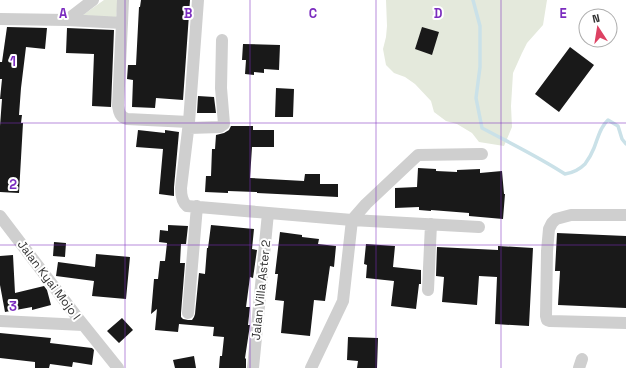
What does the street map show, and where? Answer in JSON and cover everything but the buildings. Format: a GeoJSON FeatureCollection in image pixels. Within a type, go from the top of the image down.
{"type":"FeatureCollection","features":[{"type":"Feature","properties":{"kind":"street"},"geometry":{"type":"LineString","coordinates":[[67,20],[93,0]]}},
{"type":"Feature","properties":{"kind":"street"},"geometry":{"type":"LineString","coordinates":[[123,0],[118,106],[123,118],[220,127],[224,124],[221,88],[222,40]]}},
{"type":"Feature","properties":{"kind":"street"},"geometry":{"type":"LineString","coordinates":[[198,0],[189,125],[181,193],[187,206],[352,220],[479,227]]}},
{"type":"Feature","properties":{"kind":"street"},"geometry":{"type":"LineString","coordinates":[[0,19],[122,23]]}},
{"type":"Feature","properties":{"kind":"street"},"geometry":{"type":"LineString","coordinates":[[311,368],[343,301],[352,220],[366,204],[418,155],[482,154]]}},
{"type":"Feature","properties":{"kind":"street"},"geometry":{"type":"LineString","coordinates":[[188,314],[197,206]]}},
{"type":"Feature","properties":{"kind":"street","name":"Jalan Villa Aster 2"},"geometry":{"type":"LineString","coordinates":[[253,368],[268,213]]}},
{"type":"Feature","properties":{"kind":"street"},"geometry":{"type":"LineString","coordinates":[[626,215],[571,215],[556,219],[552,223],[548,251],[546,316],[547,320],[550,321],[559,320],[626,323]]}},
{"type":"Feature","properties":{"kind":"street","name":"Jalan Kyai Mojo I"},"geometry":{"type":"LineString","coordinates":[[0,216],[83,325],[118,368]]}},
{"type":"Feature","properties":{"kind":"street"},"geometry":{"type":"LineString","coordinates":[[428,290],[431,224]]}},
{"type":"Feature","properties":{"kind":"street","name":"Jalan Kyai Mojo I"},"geometry":{"type":"LineString","coordinates":[[0,321],[83,325]]}},
{"type":"Feature","properties":{"kind":"shaded area"},"geometry":{"type":"Polygon","coordinates":[[[104,0],[118,0],[116,19],[83,15],[104,0]]]}},
{"type":"Feature","properties":{"kind":"shaded area"},"geometry":{"type":"Polygon","coordinates":[[[386,0],[547,0],[543,25],[527,43],[513,73],[511,106],[512,127],[504,146],[479,142],[472,133],[457,124],[446,121],[434,112],[431,101],[415,84],[405,77],[394,73],[386,65],[383,49],[387,26],[386,0]]]}},
{"type":"Feature","properties":{"kind":"waterway"},"geometry":{"type":"LineString","coordinates":[[473,0],[480,26],[480,67],[476,98],[482,128],[535,156],[565,174],[581,168],[585,164],[593,150],[601,129],[608,120],[618,126],[622,139],[626,144]]}}]}
